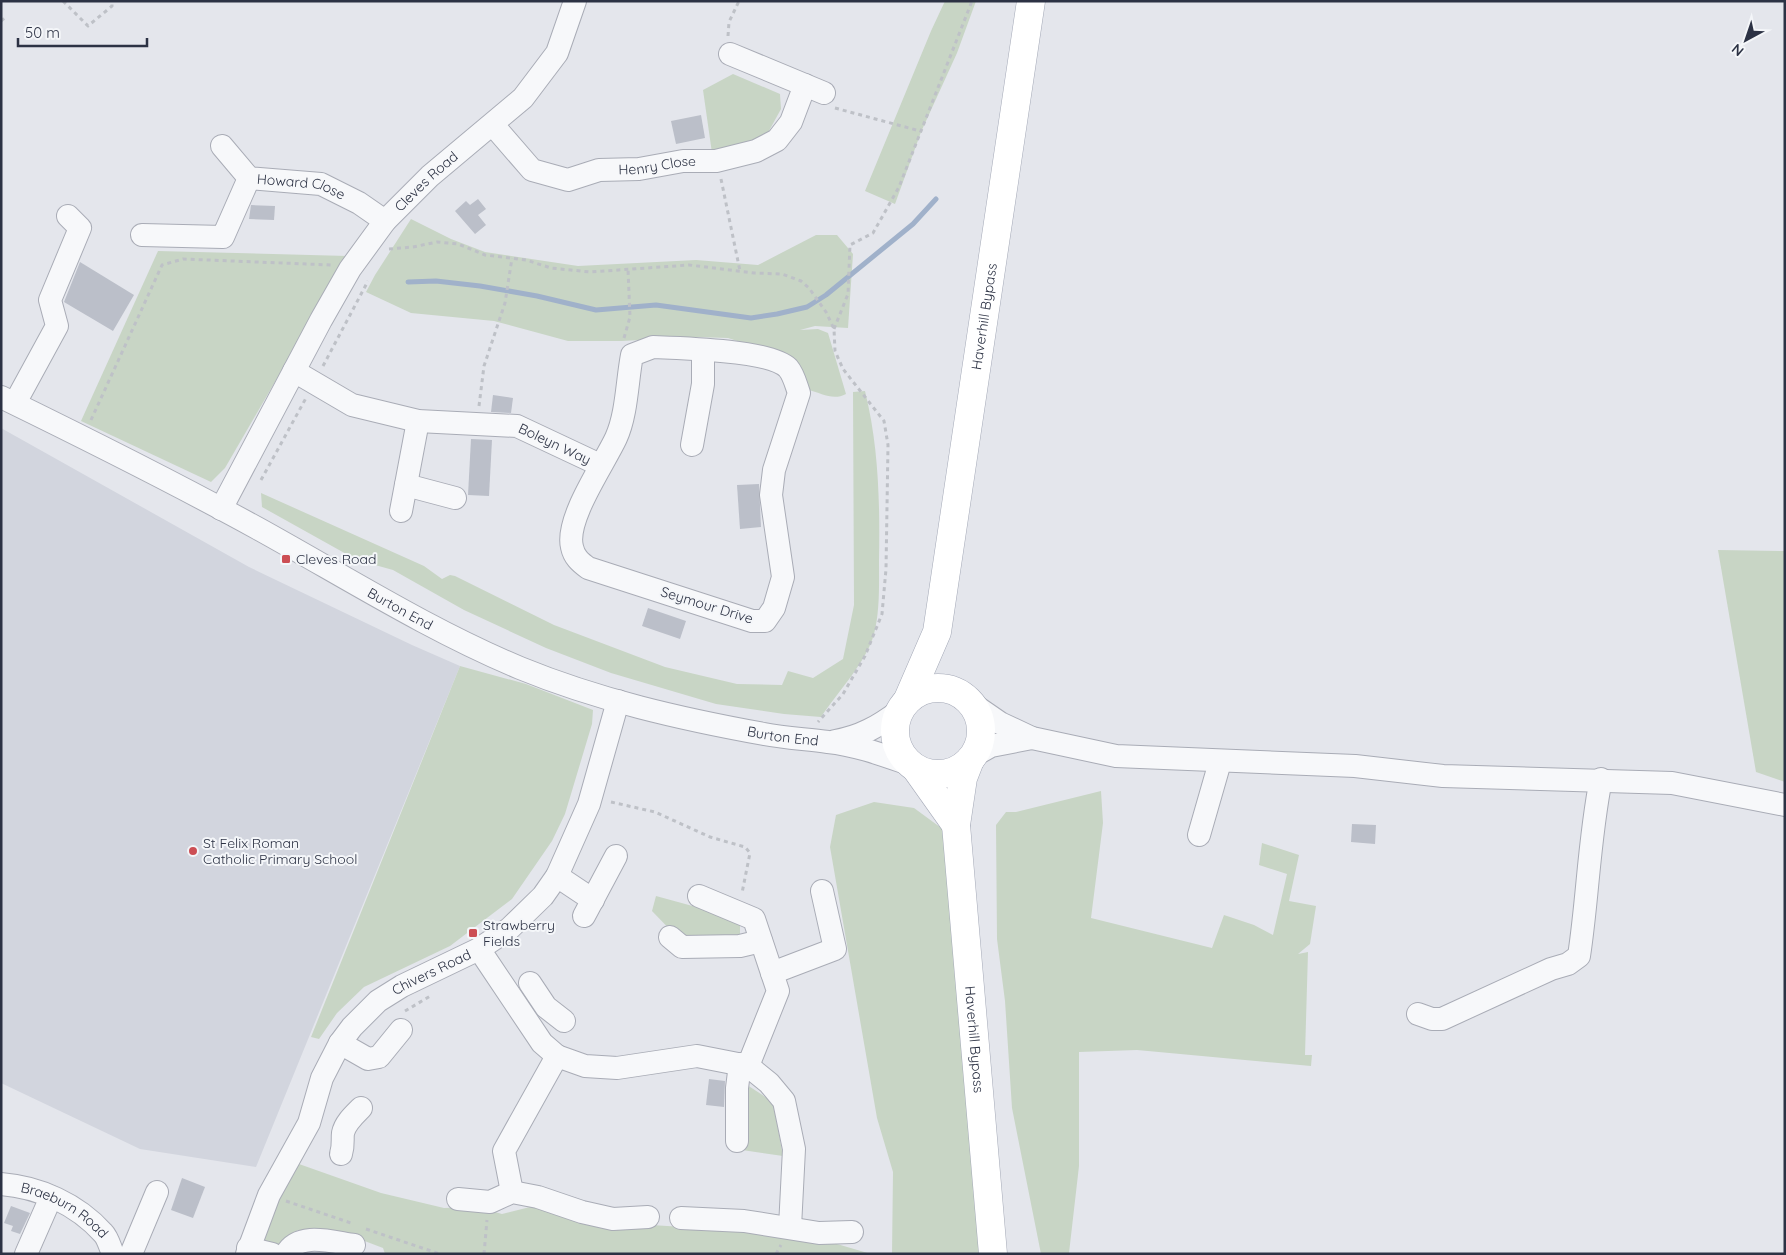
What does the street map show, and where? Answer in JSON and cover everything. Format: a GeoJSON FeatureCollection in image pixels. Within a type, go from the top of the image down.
{"type":"FeatureCollection","features":[{"type":"Feature","properties":{"kind":"main road","name":"Haverhill Bypass"},"geometry":{"type":"LineString","coordinates":[[903,705],[937,632],[1031,1]]}},
{"type":"Feature","properties":{"kind":"main road","name":"Haverhill Bypass"},"geometry":{"type":"LineString","coordinates":[[937,632],[945,668],[966,698]]}},
{"type":"Feature","properties":{"kind":"main road"},"geometry":{"type":"LineString","coordinates":[[913,767],[931,774],[946,774],[959,769],[972,758],[980,742],[981,728],[978,715],[966,698],[947,689],[933,688],[919,692],[903,705],[894,725],[894,739],[900,753],[913,767],[956,825]]}},
{"type":"Feature","properties":{"kind":"main road","name":"Haverhill Bypass"},"geometry":{"type":"LineString","coordinates":[[972,758],[963,778],[956,825],[993,1254]]}},
{"type":"Feature","properties":{"kind":"street","name":"Cleves Road"},"geometry":{"type":"LineString","coordinates":[[221,509],[350,269],[380,230],[430,176],[523,98],[557,54],[575,1]]}},
{"type":"Feature","properties":{"kind":"street"},"geometry":{"type":"LineString","coordinates":[[730,54],[814,89]]}},
{"type":"Feature","properties":{"kind":"street","name":"Henry Close"},"geometry":{"type":"LineString","coordinates":[[493,125],[532,170],[568,180],[599,170],[639,169],[683,161],[716,160],[756,151],[777,140],[814,89]]}},
{"type":"Feature","properties":{"kind":"street","name":"Howard Close"},"geometry":{"type":"LineString","coordinates":[[222,146],[249,178],[321,184],[359,203],[380,230]]}},
{"type":"Feature","properties":{"kind":"street"},"geometry":{"type":"LineString","coordinates":[[142,235],[223,237],[249,178]]}},
{"type":"Feature","properties":{"kind":"street"},"geometry":{"type":"LineString","coordinates":[[8,400],[56,326],[50,300],[80,228],[68,216]]}},
{"type":"Feature","properties":{"kind":"street","name":"Seymour Drive"},"geometry":{"type":"LineString","coordinates":[[653,346],[704,350],[767,359],[787,367],[796,382],[799,393],[774,470],[771,495],[784,577],[774,608],[765,620],[752,620],[588,568],[576,558],[571,546],[572,526],[600,465],[616,437],[632,355],[653,346]]}},
{"type":"Feature","properties":{"kind":"street"},"geometry":{"type":"LineString","coordinates":[[692,445],[703,384],[704,350]]}},
{"type":"Feature","properties":{"kind":"street","name":"Boleyn Way"},"geometry":{"type":"LineString","coordinates":[[294,372],[352,405],[418,421],[477,422],[517,426],[600,465]]}},
{"type":"Feature","properties":{"kind":"street","name":"Burton End"},"geometry":{"type":"LineString","coordinates":[[8,400],[83,436],[462,640],[520,668],[687,720],[820,741],[870,751],[913,767]]}},
{"type":"Feature","properties":{"kind":"street"},"geometry":{"type":"LineString","coordinates":[[401,511],[418,421]]}},
{"type":"Feature","properties":{"kind":"street"},"geometry":{"type":"LineString","coordinates":[[406,485],[455,498]]}},
{"type":"Feature","properties":{"kind":"street"},"geometry":{"type":"LineString","coordinates":[[966,698],[1000,723],[1032,738],[1116,756],[1220,762],[1355,766],[1443,776],[1601,779],[1672,783],[1785,805]]}},
{"type":"Feature","properties":{"kind":"street","name":"Chivers Road"},"geometry":{"type":"LineString","coordinates":[[248,1251],[268,1195],[308,1123],[322,1078],[340,1043],[363,1014],[378,1001],[402,986],[479,949],[509,929],[543,896],[557,876],[574,844],[590,804],[618,700]]}},
{"type":"Feature","properties":{"kind":"street","name":"Burton End"},"geometry":{"type":"LineString","coordinates":[[820,741],[852,738],[870,730],[903,705]]}},
{"type":"Feature","properties":{"kind":"street"},"geometry":{"type":"LineString","coordinates":[[972,758],[991,746],[1032,738]]}},
{"type":"Feature","properties":{"kind":"street"},"geometry":{"type":"LineString","coordinates":[[1199,835],[1220,762]]}},
{"type":"Feature","properties":{"kind":"street"},"geometry":{"type":"LineString","coordinates":[[1418,1014],[1432,1019],[1442,1019],[1551,969],[1568,964],[1579,956],[1586,910],[1593,820],[1601,779]]}},
{"type":"Feature","properties":{"kind":"street"},"geometry":{"type":"LineString","coordinates":[[557,876],[589,908],[616,856]]}},
{"type":"Feature","properties":{"kind":"street"},"geometry":{"type":"LineString","coordinates":[[772,973],[835,949],[822,891]]}},
{"type":"Feature","properties":{"kind":"street"},"geometry":{"type":"LineString","coordinates":[[699,896],[748,916],[761,941],[778,990],[744,1065],[737,1088],[737,1141]]}},
{"type":"Feature","properties":{"kind":"street"},"geometry":{"type":"LineString","coordinates":[[670,937],[682,947],[740,946],[761,941]]}},
{"type":"Feature","properties":{"kind":"street"},"geometry":{"type":"LineString","coordinates":[[479,949],[542,1043],[558,1056],[585,1066],[617,1068],[697,1056],[744,1065],[769,1083],[784,1101],[794,1149],[790,1227]]}},
{"type":"Feature","properties":{"kind":"street"},"geometry":{"type":"LineString","coordinates":[[527,1020],[555,1014],[530,983]]}},
{"type":"Feature","properties":{"kind":"street"},"geometry":{"type":"LineString","coordinates":[[340,1043],[368,1059],[379,1057],[401,1030]]}},
{"type":"Feature","properties":{"kind":"street"},"geometry":{"type":"LineString","coordinates":[[512,1192],[504,1151],[558,1056]]}},
{"type":"Feature","properties":{"kind":"street"},"geometry":{"type":"LineString","coordinates":[[308,1123],[342,1144],[350,1119],[361,1108]]}},
{"type":"Feature","properties":{"kind":"street","name":"Braeburn Road"},"geometry":{"type":"LineString","coordinates":[[1,1184],[22,1186],[69,1204],[104,1234],[113,1254]]}},
{"type":"Feature","properties":{"kind":"street"},"geometry":{"type":"LineString","coordinates":[[131,1254],[157,1192]]}},
{"type":"Feature","properties":{"kind":"street"},"geometry":{"type":"LineString","coordinates":[[458,1199],[490,1202],[512,1192],[538,1196],[582,1212],[613,1219],[648,1217]]}},
{"type":"Feature","properties":{"kind":"street"},"geometry":{"type":"LineString","coordinates":[[26,1254],[51,1197]]}},
{"type":"Feature","properties":{"kind":"street"},"geometry":{"type":"LineString","coordinates":[[681,1218],[744,1220],[819,1233],[852,1232]]}},
{"type":"Feature","properties":{"kind":"street"},"geometry":{"type":"LineString","coordinates":[[286,1254],[291,1245],[304,1240],[354,1244]]}},
{"type":"Feature","properties":{"kind":"street"},"geometry":{"type":"LineString","coordinates":[[248,1251],[272,1254]]}},
{"type":"Feature","properties":{"kind":"path"},"geometry":{"type":"LineString","coordinates":[[63,1],[88,26],[112,6],[112,1]]}},
{"type":"Feature","properties":{"kind":"path"},"geometry":{"type":"LineString","coordinates":[[730,54],[729,22],[739,1]]}},
{"type":"Feature","properties":{"kind":"path"},"geometry":{"type":"LineString","coordinates":[[834,329],[848,294],[850,245],[873,233],[899,187],[972,1]]}},
{"type":"Feature","properties":{"kind":"path"},"geometry":{"type":"LineString","coordinates":[[1,21],[7,16]]}},
{"type":"Feature","properties":{"kind":"path"},"geometry":{"type":"LineString","coordinates":[[814,89],[834,108],[920,132]]}},
{"type":"Feature","properties":{"kind":"path"},"geometry":{"type":"LineString","coordinates":[[716,160],[740,271]]}},
{"type":"Feature","properties":{"kind":"path"},"geometry":{"type":"LineString","coordinates":[[380,230],[388,249],[413,247],[437,242],[451,243],[485,255],[512,258],[551,268],[590,272],[690,265],[782,274],[810,288],[826,312],[834,329],[835,350],[843,369],[884,421],[888,445],[886,569],[882,614],[865,656],[843,694],[816,724],[820,741]]}},
{"type":"Feature","properties":{"kind":"path"},"geometry":{"type":"LineString","coordinates":[[83,436],[162,265],[183,258],[304,262],[350,269]]}},
{"type":"Feature","properties":{"kind":"path"},"geometry":{"type":"LineString","coordinates":[[477,422],[484,366],[505,303],[512,258]]}},
{"type":"Feature","properties":{"kind":"path"},"geometry":{"type":"LineString","coordinates":[[628,269],[630,317]]}},
{"type":"Feature","properties":{"kind":"path"},"geometry":{"type":"LineString","coordinates":[[611,802],[655,812],[710,837],[745,846],[750,853],[740,898],[748,916]]}},
{"type":"Feature","properties":{"kind":"path"},"geometry":{"type":"LineString","coordinates":[[484,1254],[490,1202]]}},
{"type":"Feature","properties":{"kind":"shaded area","name":"St Felix Roman Catholic Primary School"},"geometry":{"type":"Polygon","coordinates":[[[1,428],[249,567],[460,666],[256,1167],[140,1149],[1,1083],[1,428]]]}},
{"type":"Feature","properties":{"kind":"green space"},"geometry":{"type":"Polygon","coordinates":[[[945,1],[976,1],[957,53],[921,132],[895,204],[865,191],[945,1]]]}},
{"type":"Feature","properties":{"kind":"green space"},"geometry":{"type":"Polygon","coordinates":[[[733,74],[780,94],[781,109],[764,140],[712,153],[703,90],[733,74]]]}},
{"type":"Feature","properties":{"kind":"green space"},"geometry":{"type":"Polygon","coordinates":[[[411,219],[451,239],[485,252],[578,266],[696,260],[758,265],[816,235],[837,235],[853,254],[848,328],[815,326],[800,330],[818,329],[828,333],[846,394],[832,397],[809,390],[793,359],[728,338],[696,337],[622,341],[568,341],[494,321],[411,313],[366,292],[411,219]]]}},
{"type":"Feature","properties":{"kind":"green space"},"geometry":{"type":"Polygon","coordinates":[[[158,251],[348,256],[225,468],[211,482],[81,421],[158,251]]]}},
{"type":"Feature","properties":{"kind":"green space"},"geometry":{"type":"Polygon","coordinates":[[[865,391],[870,412],[878,476],[879,589],[877,616],[874,634],[865,655],[821,717],[784,714],[716,704],[611,673],[546,648],[464,610],[393,570],[357,560],[262,507],[261,493],[424,566],[442,579],[450,575],[455,576],[554,625],[665,667],[737,684],[782,685],[788,671],[813,678],[843,659],[854,605],[853,392],[865,391]]]}},
{"type":"Feature","properties":{"kind":"green space"},"geometry":{"type":"Polygon","coordinates":[[[1718,550],[1785,551],[1785,782],[1756,772],[1718,550]]]}},
{"type":"Feature","properties":{"kind":"green space"},"geometry":{"type":"Polygon","coordinates":[[[460,666],[526,684],[593,710],[592,724],[565,814],[552,841],[512,899],[450,946],[364,987],[337,1013],[319,1039],[311,1037],[460,666]]]}},
{"type":"Feature","properties":{"kind":"green space"},"geometry":{"type":"Polygon","coordinates":[[[1101,791],[1103,823],[1091,918],[1212,948],[1224,915],[1254,925],[1273,935],[1287,874],[1259,865],[1262,843],[1299,855],[1289,901],[1316,906],[1310,944],[1298,954],[1308,952],[1305,1055],[1312,1055],[1311,1066],[1137,1050],[1079,1052],[1079,1166],[1069,1253],[1041,1254],[1012,1108],[1005,1001],[997,939],[996,825],[1006,812],[1016,812],[1101,791]]]}},
{"type":"Feature","properties":{"kind":"green space"},"geometry":{"type":"Polygon","coordinates":[[[874,802],[914,808],[944,830],[981,1254],[892,1254],[893,1172],[877,1118],[830,847],[836,815],[874,802]]]}},
{"type":"Feature","properties":{"kind":"green space"},"geometry":{"type":"Polygon","coordinates":[[[656,896],[740,919],[740,941],[681,941],[652,911],[656,896]]]}},
{"type":"Feature","properties":{"kind":"green space"},"geometry":{"type":"Polygon","coordinates":[[[744,1083],[773,1102],[783,1156],[742,1150],[744,1083]]]}},
{"type":"Feature","properties":{"kind":"green space"},"geometry":{"type":"Polygon","coordinates":[[[299,1164],[381,1193],[444,1208],[477,1207],[502,1214],[530,1207],[651,1225],[764,1232],[790,1240],[808,1241],[820,1239],[871,1254],[385,1254],[383,1248],[362,1240],[298,1230],[278,1245],[260,1242],[275,1205],[299,1164]]]}},
{"type":"Feature","properties":{"kind":"building"},"geometry":{"type":"Polygon","coordinates":[[[701,115],[705,138],[676,144],[671,121],[701,115]]]}},
{"type":"Feature","properties":{"kind":"building"},"geometry":{"type":"Polygon","coordinates":[[[478,199],[486,209],[478,215],[486,225],[475,234],[455,211],[466,201],[470,205],[478,199]]]}},
{"type":"Feature","properties":{"kind":"building"},"geometry":{"type":"Polygon","coordinates":[[[251,205],[275,206],[274,220],[249,219],[251,205]]]}},
{"type":"Feature","properties":{"kind":"building"},"geometry":{"type":"Polygon","coordinates":[[[80,262],[134,295],[113,331],[64,302],[80,262]]]}},
{"type":"Feature","properties":{"kind":"building"},"geometry":{"type":"Polygon","coordinates":[[[493,395],[513,398],[511,413],[491,412],[493,395]]]}},
{"type":"Feature","properties":{"kind":"building"},"geometry":{"type":"Polygon","coordinates":[[[471,439],[492,440],[489,496],[468,495],[471,439]]]}},
{"type":"Feature","properties":{"kind":"building"},"geometry":{"type":"Polygon","coordinates":[[[759,484],[761,527],[740,529],[737,485],[759,484]]]}},
{"type":"Feature","properties":{"kind":"building"},"geometry":{"type":"Polygon","coordinates":[[[648,608],[686,621],[680,639],[642,626],[648,608]]]}},
{"type":"Feature","properties":{"kind":"building"},"geometry":{"type":"Polygon","coordinates":[[[1352,824],[1376,825],[1375,844],[1351,842],[1352,824]]]}},
{"type":"Feature","properties":{"kind":"building"},"geometry":{"type":"Polygon","coordinates":[[[709,1079],[725,1081],[724,1107],[706,1105],[709,1079]]]}},
{"type":"Feature","properties":{"kind":"building"},"geometry":{"type":"Polygon","coordinates":[[[182,1178],[205,1187],[193,1218],[171,1210],[182,1178]]]}},
{"type":"Feature","properties":{"kind":"building"},"geometry":{"type":"Polygon","coordinates":[[[11,1206],[30,1213],[20,1234],[11,1231],[13,1226],[4,1223],[11,1206]]]}},
{"type":"Feature","properties":{"kind":"waterway"},"geometry":{"type":"LineString","coordinates":[[408,282],[436,281],[480,286],[537,296],[596,310],[656,305],[751,318],[777,314],[807,307],[826,295],[913,224],[936,199]]}},
{"type":"Feature","properties":{"kind":"place","name":"Cleves Road"},"geometry":{"type":"Point","coordinates":[286,559]}},
{"type":"Feature","properties":{"kind":"place","name":"St Felix Roman Catholic Primary School"},"geometry":{"type":"Point","coordinates":[193,851]}},
{"type":"Feature","properties":{"kind":"place","name":"Strawberry Fields"},"geometry":{"type":"Point","coordinates":[473,933]}}]}
